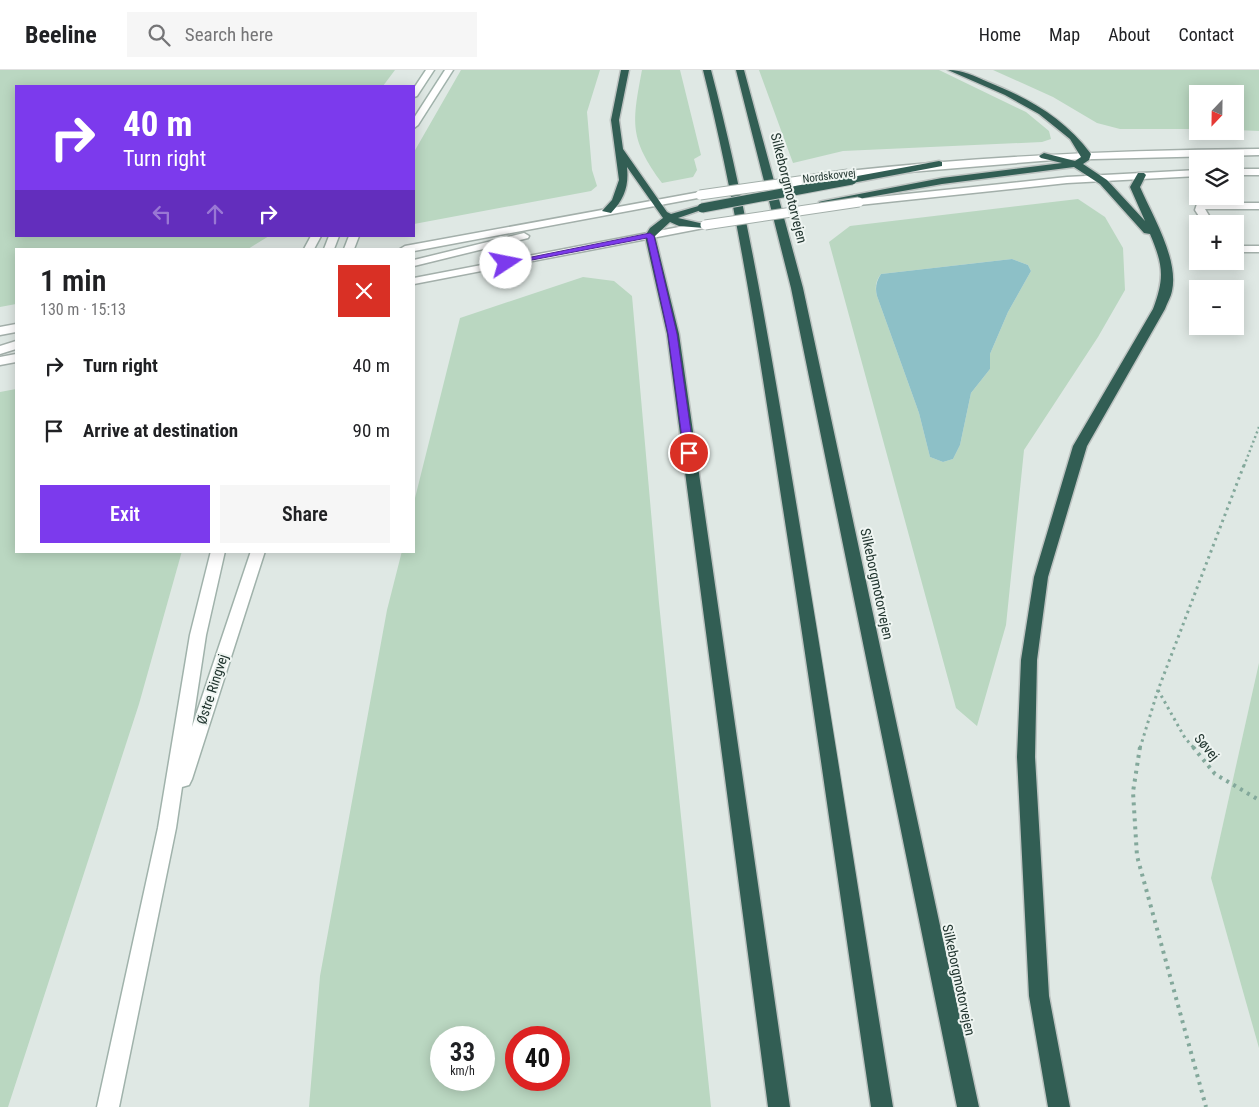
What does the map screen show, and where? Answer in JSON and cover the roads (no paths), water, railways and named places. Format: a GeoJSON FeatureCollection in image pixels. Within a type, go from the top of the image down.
{"type":"FeatureCollection","features":[{"type":"Feature","properties":{"kind":"highway"},"geometry":{"type":"LineString","coordinates":[[607,211],[622,196],[624,183],[615,121],[626,70]]}},
{"type":"Feature","properties":{"kind":"highway"},"geometry":{"type":"LineString","coordinates":[[707,70],[728,158],[754,291],[799,563],[882,1107]]}},
{"type":"Feature","properties":{"kind":"highway","name":"Silkeborgmotorvejen"},"geometry":{"type":"LineString","coordinates":[[740,70],[797,288],[968,1107]]}},
{"type":"Feature","properties":{"kind":"highway"},"geometry":{"type":"LineString","coordinates":[[857,199],[942,181],[1077,164],[1086,158],[1086,154],[1069,131],[1035,107],[952,70]]}},
{"type":"Feature","properties":{"kind":"highway"},"geometry":{"type":"LineString","coordinates":[[619,148],[664,214],[670,219],[687,226],[702,226]]}},
{"type":"Feature","properties":{"kind":"highway"},"geometry":{"type":"LineString","coordinates":[[1044,156],[1077,164],[1100,178],[1159,243]]}},
{"type":"Feature","properties":{"kind":"highway"},"geometry":{"type":"LineString","coordinates":[[779,1107],[673,334],[650,236],[653,229],[670,219],[702,208],[850,177],[940,164]]}},
{"type":"Feature","properties":{"kind":"highway"},"geometry":{"type":"LineString","coordinates":[[1059,1107],[1040,996],[1026,757],[1029,660],[1041,577],[1080,446],[1159,309],[1168,288],[1166,267],[1159,243],[1135,187],[1141,175]]}},
{"type":"Feature","properties":{"kind":"street"},"geometry":{"type":"LineString","coordinates":[[415,92],[430,70]]}},
{"type":"Feature","properties":{"kind":"street"},"geometry":{"type":"LineString","coordinates":[[415,123],[449,70]]}},
{"type":"Feature","properties":{"kind":"street"},"geometry":{"type":"LineString","coordinates":[[940,164],[1086,154],[1259,152]]}},
{"type":"Feature","properties":{"kind":"street"},"geometry":{"type":"LineString","coordinates":[[1244,172],[1259,172]]}},
{"type":"Feature","properties":{"kind":"street"},"geometry":{"type":"LineString","coordinates":[[415,281],[702,226],[783,214],[857,199],[1100,178],[1189,173]]}},
{"type":"Feature","properties":{"kind":"street","name":"Nordskovvej"},"geometry":{"type":"LineString","coordinates":[[410,248],[656,202],[850,177]]}},
{"type":"Feature","properties":{"kind":"street"},"geometry":{"type":"LineString","coordinates":[[1203,215],[1200,210],[1201,206],[1259,206]]}},
{"type":"Feature","properties":{"kind":"street"},"geometry":{"type":"LineString","coordinates":[[415,262],[515,238],[607,211]]}},
{"type":"Feature","properties":{"kind":"street"},"geometry":{"type":"LineString","coordinates":[[1244,249],[1259,249]]}},
{"type":"Feature","properties":{"kind":"street"},"geometry":{"type":"LineString","coordinates":[[0,331],[15,328]]}},
{"type":"Feature","properties":{"kind":"street"},"geometry":{"type":"LineString","coordinates":[[0,350],[15,345]]}},
{"type":"Feature","properties":{"kind":"street"},"geometry":{"type":"LineString","coordinates":[[0,361],[15,358]]}},
{"type":"Feature","properties":{"kind":"street","name":"Østre Ringvej"},"geometry":{"type":"LineString","coordinates":[[108,1107],[167,828],[198,635],[218,553]]}},
{"type":"Feature","properties":{"kind":"street","name":"Østre Ringvej"},"geometry":{"type":"LineString","coordinates":[[167,828],[257,553]]}},
{"type":"Feature","properties":{"kind":"water"},"geometry":{"type":"Polygon","coordinates":[[[1012,259],[1028,265],[1031,271],[1008,312],[990,354],[990,369],[971,393],[960,445],[953,459],[943,462],[930,457],[919,413],[877,296],[877,282],[881,274],[1012,259]]]}}]}
